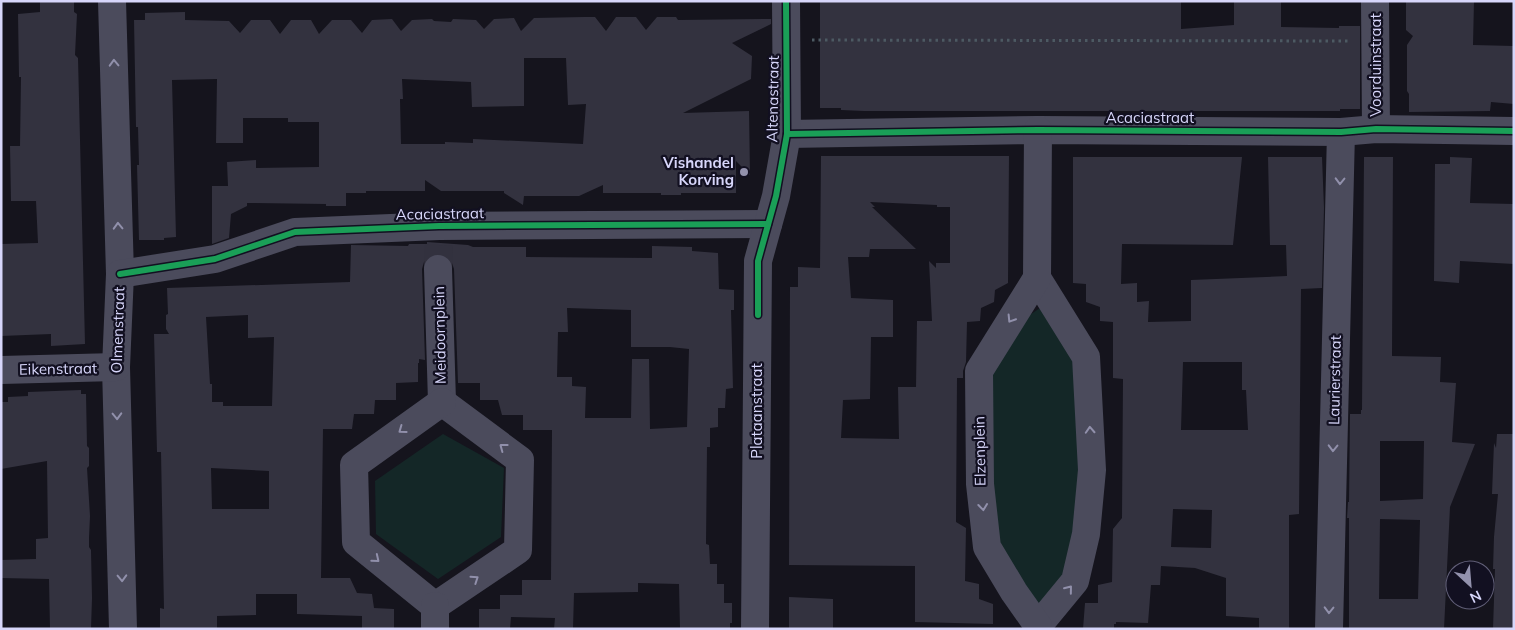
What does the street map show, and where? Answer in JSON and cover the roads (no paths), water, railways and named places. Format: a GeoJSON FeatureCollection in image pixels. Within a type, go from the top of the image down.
{"type":"FeatureCollection","features":[{"type":"Feature","properties":{"kind":"street","name":"Olmenstraat"},"geometry":{"type":"LineString","coordinates":[[112,1],[120,274],[116,367],[123,629]]}},
{"type":"Feature","properties":{"kind":"street","name":"Altenastraat"},"geometry":{"type":"LineString","coordinates":[[776,196],[786,134],[786,1]]}},
{"type":"Feature","properties":{"kind":"street","name":"Voorduinstraat"},"geometry":{"type":"LineString","coordinates":[[1375,1],[1376,129]]}},
{"type":"Feature","properties":{"kind":"street","name":"Acaciastraat"},"geometry":{"type":"LineString","coordinates":[[786,134],[1038,130],[1341,132],[1376,129],[1514,131]]}},
{"type":"Feature","properties":{"kind":"street"},"geometry":{"type":"LineString","coordinates":[[1037,278],[1038,130]]}},
{"type":"Feature","properties":{"kind":"street","name":"Laurierstraat"},"geometry":{"type":"LineString","coordinates":[[1329,629],[1341,132]]}},
{"type":"Feature","properties":{"kind":"street","name":"Plataanstraat"},"geometry":{"type":"LineString","coordinates":[[755,629],[758,261],[776,196]]}},
{"type":"Feature","properties":{"kind":"street","name":"Acaciastraat"},"geometry":{"type":"LineString","coordinates":[[120,274],[215,259],[295,232],[439,246],[768,224]]}},
{"type":"Feature","properties":{"kind":"street","name":"Meidoornplein"},"geometry":{"type":"LineString","coordinates":[[439,246],[442,402]]}},
{"type":"Feature","properties":{"kind":"street","name":"Elzenplein"},"geometry":{"type":"LineString","coordinates":[[1037,278],[1086,357],[1092,470],[1086,534],[1075,581],[1038,628],[987,547],[980,484],[979,371],[1037,278]]}},
{"type":"Feature","properties":{"kind":"street","name":"Eikenstraat"},"geometry":{"type":"LineString","coordinates":[[1,370],[116,367]]}},
{"type":"Feature","properties":{"kind":"street","name":"Meidoornplein"},"geometry":{"type":"LineString","coordinates":[[442,402],[520,460],[518,550],[435,617],[356,542],[354,465],[442,402]]}},
{"type":"Feature","properties":{"kind":"tunnel"},"geometry":{"type":"LineString","coordinates":[[438,269],[439,245]]}},
{"type":"Feature","properties":{"kind":"place","name":"Vishandel Korving"},"geometry":{"type":"Point","coordinates":[744,172]}}]}
